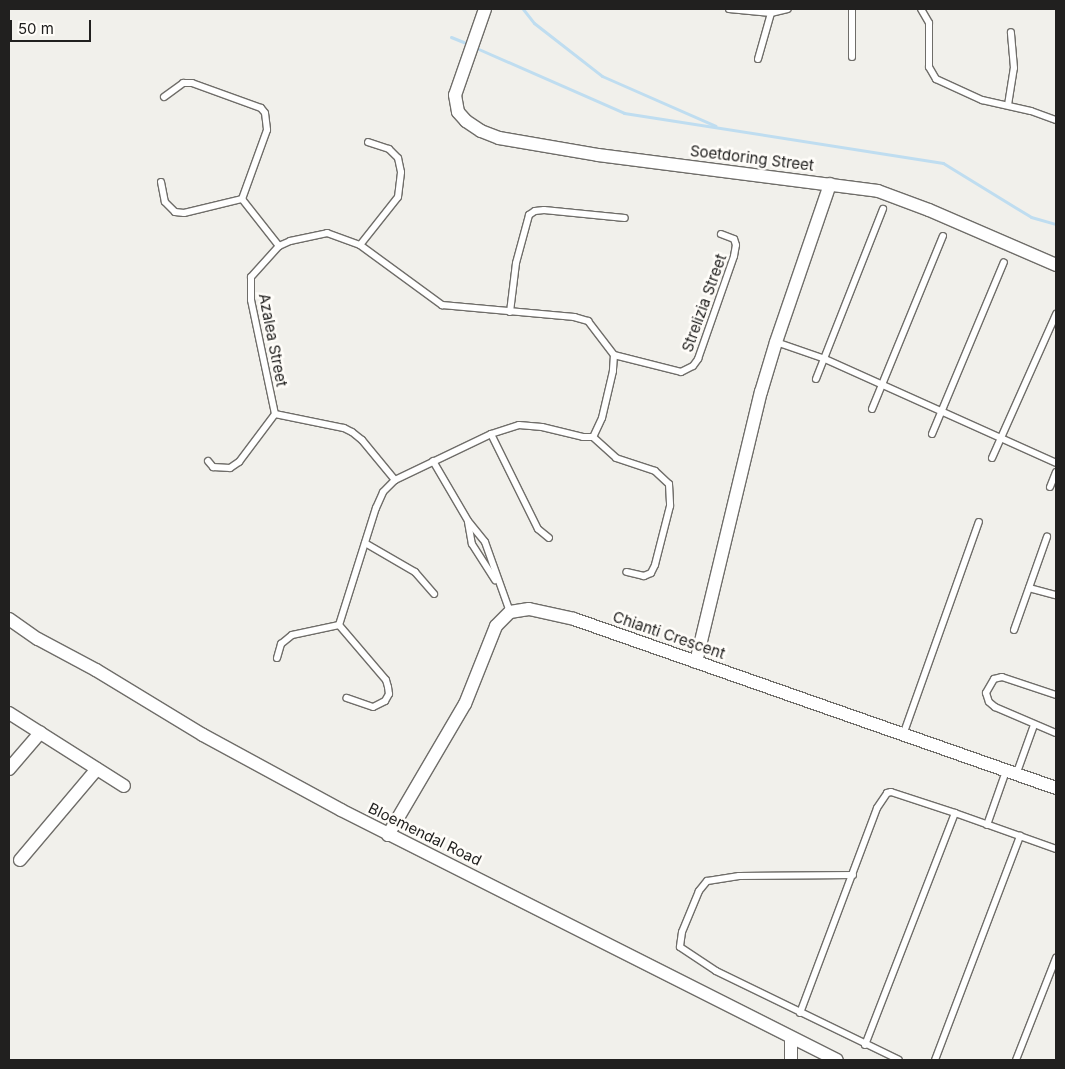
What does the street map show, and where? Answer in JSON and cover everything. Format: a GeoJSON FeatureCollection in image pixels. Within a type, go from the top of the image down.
{"type":"FeatureCollection","features":[{"type":"Feature","properties":{"kind":"street","name":"Soetdoring Street"},"geometry":{"type":"LineString","coordinates":[[485,9],[455,94],[458,112],[466,121],[499,138],[598,155],[878,191],[903,199],[1056,265]]}},
{"type":"Feature","properties":{"kind":"street"},"geometry":{"type":"LineString","coordinates":[[696,662],[710,610],[737,485],[776,342],[830,184]]}},
{"type":"Feature","properties":{"kind":"street","name":"Chianti Crescent"},"geometry":{"type":"LineString","coordinates":[[510,612],[529,609],[544,610],[1056,788]]}},
{"type":"Feature","properties":{"kind":"street"},"geometry":{"type":"LineString","coordinates":[[388,835],[465,704],[496,626],[510,612]]}},
{"type":"Feature","properties":{"kind":"street","name":"Bloemendal Road"},"geometry":{"type":"LineString","coordinates":[[9,620],[38,639],[96,670],[204,735],[388,835],[531,904],[663,975],[837,1060]]}},
{"type":"Feature","properties":{"kind":"street"},"geometry":{"type":"LineString","coordinates":[[9,713],[124,786]]}},
{"type":"Feature","properties":{"kind":"street"},"geometry":{"type":"LineString","coordinates":[[9,769],[40,733]]}},
{"type":"Feature","properties":{"kind":"street"},"geometry":{"type":"LineString","coordinates":[[20,860],[97,769]]}},
{"type":"Feature","properties":{"kind":"street"},"geometry":{"type":"LineString","coordinates":[[791,1038],[791,1060]]}},
{"type":"Feature","properties":{"kind":"lane"},"geometry":{"type":"LineString","coordinates":[[729,9],[771,13],[788,9]]}},
{"type":"Feature","properties":{"kind":"lane"},"geometry":{"type":"LineString","coordinates":[[852,9],[852,57]]}},
{"type":"Feature","properties":{"kind":"lane"},"geometry":{"type":"LineString","coordinates":[[921,9],[928,23],[929,67],[936,79],[982,100],[1008,105],[1056,120]]}},
{"type":"Feature","properties":{"kind":"lane"},"geometry":{"type":"LineString","coordinates":[[758,59],[771,13]]}},
{"type":"Feature","properties":{"kind":"lane"},"geometry":{"type":"LineString","coordinates":[[1008,105],[1014,68],[1011,32]]}},
{"type":"Feature","properties":{"kind":"lane"},"geometry":{"type":"LineString","coordinates":[[164,96],[183,83],[192,83],[261,108],[265,113],[267,130],[242,199]]}},
{"type":"Feature","properties":{"kind":"lane"},"geometry":{"type":"LineString","coordinates":[[360,245],[398,197],[401,180],[398,158],[389,149],[368,142]]}},
{"type":"Feature","properties":{"kind":"lane"},"geometry":{"type":"LineString","coordinates":[[161,182],[164,202],[175,212],[184,213],[242,199]]}},
{"type":"Feature","properties":{"kind":"lane"},"geometry":{"type":"LineString","coordinates":[[242,199],[279,246]]}},
{"type":"Feature","properties":{"kind":"lane"},"geometry":{"type":"LineString","coordinates":[[510,312],[516,263],[529,215],[535,211],[544,210],[624,218]]}},
{"type":"Feature","properties":{"kind":"lane"},"geometry":{"type":"LineString","coordinates":[[816,379],[883,210]]}},
{"type":"Feature","properties":{"kind":"lane","name":"Azalea Street"},"geometry":{"type":"LineString","coordinates":[[276,414],[251,300],[250,286],[252,277],[279,246],[290,241],[327,233],[360,245],[442,305],[582,318],[592,325],[614,356]]}},
{"type":"Feature","properties":{"kind":"lane","name":"Strelizia Street"},"geometry":{"type":"LineString","coordinates":[[614,356],[682,372],[693,366],[698,358],[734,256],[736,245],[734,239],[721,234]]}},
{"type":"Feature","properties":{"kind":"lane"},"geometry":{"type":"LineString","coordinates":[[872,409],[884,385],[943,236]]}},
{"type":"Feature","properties":{"kind":"lane"},"geometry":{"type":"LineString","coordinates":[[932,434],[1004,262]]}},
{"type":"Feature","properties":{"kind":"lane"},"geometry":{"type":"LineString","coordinates":[[992,458],[1056,314]]}},
{"type":"Feature","properties":{"kind":"lane"},"geometry":{"type":"LineString","coordinates":[[776,342],[825,359],[1056,463]]}},
{"type":"Feature","properties":{"kind":"lane"},"geometry":{"type":"LineString","coordinates":[[593,437],[602,418],[613,371],[614,356]]}},
{"type":"Feature","properties":{"kind":"lane"},"geometry":{"type":"LineString","coordinates":[[208,462],[213,467],[230,468],[239,462],[276,414],[344,428],[352,432],[362,440],[395,480]]}},
{"type":"Feature","properties":{"kind":"lane"},"geometry":{"type":"LineString","coordinates":[[339,625],[376,508],[383,492],[395,480],[433,461],[491,434],[519,425],[529,425],[583,437],[593,437],[609,453],[655,471],[669,484],[670,506],[655,565],[651,573],[644,576],[626,572]]}},
{"type":"Feature","properties":{"kind":"lane"},"geometry":{"type":"LineString","coordinates":[[491,434],[538,529],[549,538]]}},
{"type":"Feature","properties":{"kind":"lane"},"geometry":{"type":"LineString","coordinates":[[433,461],[468,521],[485,542],[498,583],[510,612]]}},
{"type":"Feature","properties":{"kind":"lane"},"geometry":{"type":"LineString","coordinates":[[1050,487],[1056,472]]}},
{"type":"Feature","properties":{"kind":"lane"},"geometry":{"type":"LineString","coordinates":[[468,521],[472,544],[498,583]]}},
{"type":"Feature","properties":{"kind":"lane"},"geometry":{"type":"LineString","coordinates":[[903,735],[979,522]]}},
{"type":"Feature","properties":{"kind":"lane"},"geometry":{"type":"LineString","coordinates":[[1014,630],[1047,537]]}},
{"type":"Feature","properties":{"kind":"lane"},"geometry":{"type":"LineString","coordinates":[[365,543],[415,572],[434,594]]}},
{"type":"Feature","properties":{"kind":"lane"},"geometry":{"type":"LineString","coordinates":[[1029,588],[1056,595]]}},
{"type":"Feature","properties":{"kind":"lane"},"geometry":{"type":"LineString","coordinates":[[277,658],[281,644],[292,635],[339,625]]}},
{"type":"Feature","properties":{"kind":"lane"},"geometry":{"type":"LineString","coordinates":[[339,625],[386,680],[389,694],[385,701],[373,707],[347,698]]}},
{"type":"Feature","properties":{"kind":"lane"},"geometry":{"type":"LineString","coordinates":[[1056,695],[1002,677],[994,679],[986,693],[989,702],[995,707],[1056,733]]}},
{"type":"Feature","properties":{"kind":"lane"},"geometry":{"type":"LineString","coordinates":[[988,825],[1034,725]]}},
{"type":"Feature","properties":{"kind":"lane"},"geometry":{"type":"LineString","coordinates":[[800,1013],[854,875],[877,808],[887,793],[891,792],[955,813],[1056,849]]}},
{"type":"Feature","properties":{"kind":"lane"},"geometry":{"type":"LineString","coordinates":[[865,1045],[955,813]]}},
{"type":"Feature","properties":{"kind":"lane"},"geometry":{"type":"LineString","coordinates":[[935,1060],[1020,836]]}},
{"type":"Feature","properties":{"kind":"lane"},"geometry":{"type":"LineString","coordinates":[[854,875],[739,876],[707,881],[699,891],[682,932],[680,947],[686,953],[800,1013],[899,1060]]}},
{"type":"Feature","properties":{"kind":"lane"},"geometry":{"type":"LineString","coordinates":[[1016,1060],[1056,958]]}},
{"type":"Feature","properties":{"kind":"waterway"},"geometry":{"type":"LineString","coordinates":[[523,9],[534,23],[602,76],[716,126]]}},
{"type":"Feature","properties":{"kind":"waterway"},"geometry":{"type":"LineString","coordinates":[[451,37],[468,44]]}},
{"type":"Feature","properties":{"kind":"waterway"},"geometry":{"type":"LineString","coordinates":[[474,47],[624,113],[943,163],[1031,217],[1056,224]]}}]}
